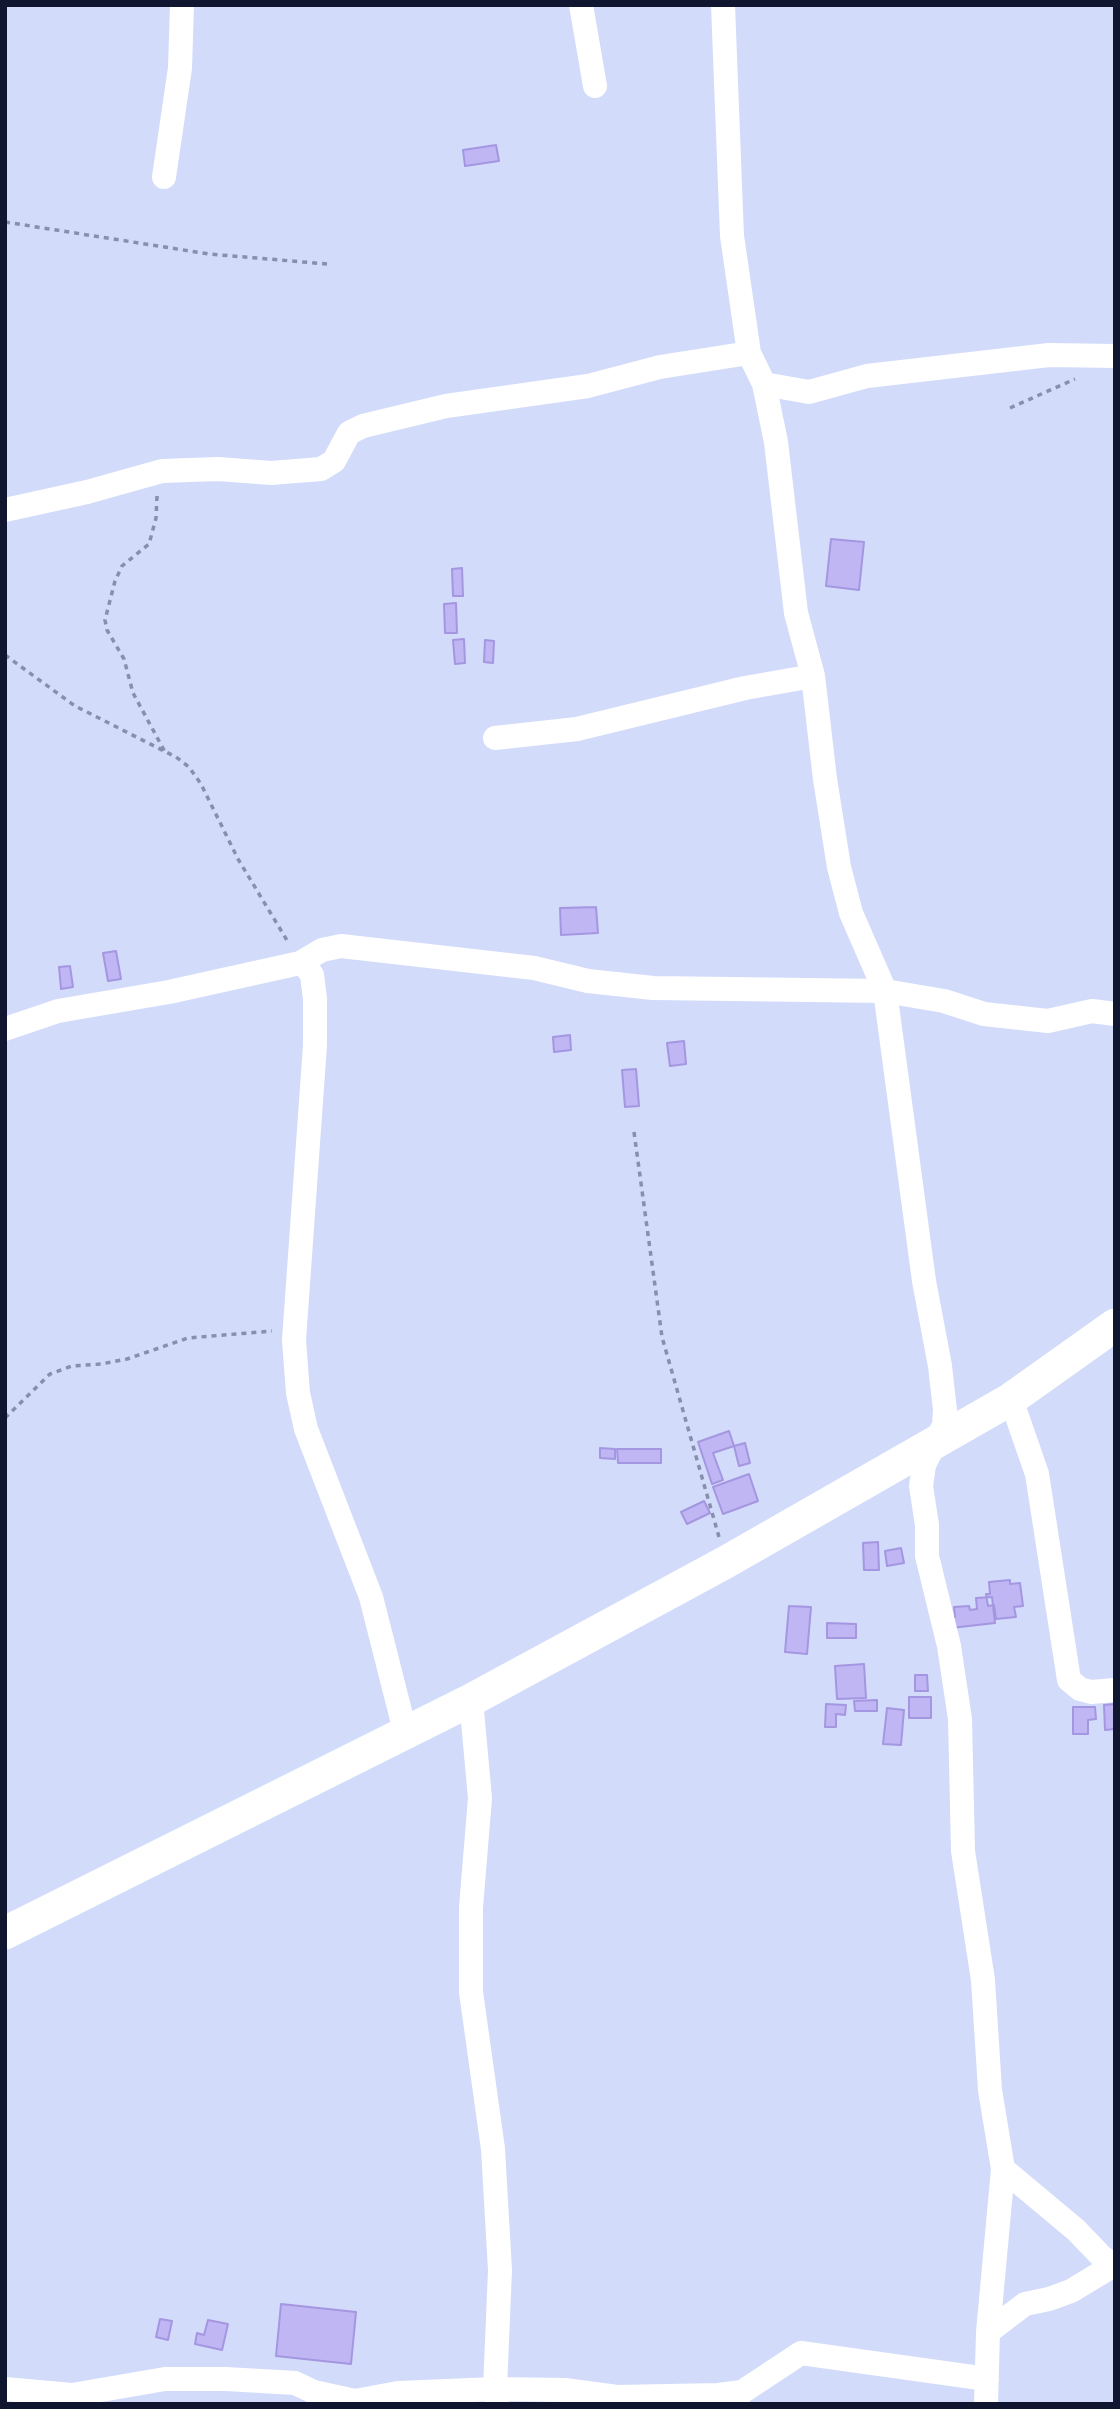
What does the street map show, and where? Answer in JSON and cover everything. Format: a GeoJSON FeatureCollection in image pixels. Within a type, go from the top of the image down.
{"type":"FeatureCollection","features":[{"type":"Feature","properties":{"kind":"street"},"geometry":{"type":"LineString","coordinates":[[164,177],[180,68],[182,5]]}},
{"type":"Feature","properties":{"kind":"street"},"geometry":{"type":"LineString","coordinates":[[581,5],[595,86]]}},
{"type":"Feature","properties":{"kind":"street"},"geometry":{"type":"LineString","coordinates":[[723,5],[732,236],[749,353],[764,384],[776,443],[796,613],[813,676],[839,867],[851,913],[885,991],[924,1281],[940,1366],[945,1410],[944,1425],[924,1465],[921,1486],[927,1525],[926,1556],[949,1646],[960,1719],[962,1851],[983,1980],[990,2090],[1003,2169],[988,2332],[986,2404]]}},
{"type":"Feature","properties":{"kind":"street"},"geometry":{"type":"LineString","coordinates":[[5,510],[87,492],[162,471],[218,468],[271,473],[321,469],[334,461],[348,433],[363,426],[446,406],[588,386],[660,367],[749,353]]}},
{"type":"Feature","properties":{"kind":"street"},"geometry":{"type":"LineString","coordinates":[[764,384],[809,392],[867,376],[1049,355],[1115,356]]}},
{"type":"Feature","properties":{"kind":"street"},"geometry":{"type":"LineString","coordinates":[[495,738],[577,729],[745,688],[813,676]]}},
{"type":"Feature","properties":{"kind":"street"},"geometry":{"type":"LineString","coordinates":[[5,1029],[58,1011],[169,992],[300,963],[321,950],[341,946],[534,968],[588,981],[653,988],[885,991],[944,1002],[984,1014],[1048,1021],[1092,1012],[1115,1014]]}},
{"type":"Feature","properties":{"kind":"street"},"geometry":{"type":"LineString","coordinates":[[300,963],[312,975],[315,999],[294,1340],[298,1393],[306,1429],[371,1597],[405,1731]]}},
{"type":"Feature","properties":{"kind":"street"},"geometry":{"type":"LineString","coordinates":[[5,1933],[471,1700],[726,1562],[1011,1399],[1115,1325]]}},
{"type":"Feature","properties":{"kind":"street"},"geometry":{"type":"LineString","coordinates":[[1011,1399],[1037,1474],[1069,1680],[1080,1689],[1091,1692],[1115,1690]]}},
{"type":"Feature","properties":{"kind":"street"},"geometry":{"type":"LineString","coordinates":[[471,1700],[480,1798],[471,1907],[471,1992],[494,2149],[499,2309],[496,2396]]}},
{"type":"Feature","properties":{"kind":"street"},"geometry":{"type":"LineString","coordinates":[[988,2332],[1025,2304],[1071,2291],[1114,2265],[1003,2169]]}},
{"type":"Feature","properties":{"kind":"street"},"geometry":{"type":"LineString","coordinates":[[5,2389],[72,2395],[164,2379],[295,2383],[314,2392],[355,2401],[398,2393],[496,2396],[565,2390],[617,2397],[718,2395],[742,2392],[801,2353],[987,2379]]}},
{"type":"Feature","properties":{"kind":"path"},"geometry":{"type":"LineString","coordinates":[[5,222],[209,254],[327,264]]}},
{"type":"Feature","properties":{"kind":"path"},"geometry":{"type":"LineString","coordinates":[[1010,408],[1081,376]]}},
{"type":"Feature","properties":{"kind":"path"},"geometry":{"type":"LineString","coordinates":[[162,471],[157,486],[156,518],[149,544],[122,566],[115,581],[105,620],[107,630],[124,659],[133,693],[166,752]]}},
{"type":"Feature","properties":{"kind":"path"},"geometry":{"type":"LineString","coordinates":[[5,654],[75,706],[190,767],[238,859],[300,963]]}},
{"type":"Feature","properties":{"kind":"path"},"geometry":{"type":"LineString","coordinates":[[634,1132],[662,1338],[726,1562]]}},
{"type":"Feature","properties":{"kind":"path"},"geometry":{"type":"LineString","coordinates":[[5,1418],[50,1374],[72,1366],[127,1359],[188,1338],[271,1331],[294,1340]]}},
{"type":"Feature","properties":{"kind":"building"},"geometry":{"type":"Polygon","coordinates":[[[496,145],[499,161],[465,166],[463,150],[496,145]]]}},
{"type":"Feature","properties":{"kind":"building"},"geometry":{"type":"Polygon","coordinates":[[[831,539],[864,542],[859,590],[826,586],[831,539]]]}},
{"type":"Feature","properties":{"kind":"building"},"geometry":{"type":"Polygon","coordinates":[[[462,568],[463,596],[453,596],[452,569],[462,568]]]}},
{"type":"Feature","properties":{"kind":"building"},"geometry":{"type":"Polygon","coordinates":[[[456,603],[457,633],[445,633],[444,604],[456,603]]]}},
{"type":"Feature","properties":{"kind":"building"},"geometry":{"type":"Polygon","coordinates":[[[464,639],[465,663],[455,664],[453,640],[464,639]]]}},
{"type":"Feature","properties":{"kind":"building"},"geometry":{"type":"Polygon","coordinates":[[[485,640],[494,641],[493,663],[484,662],[485,640]]]}},
{"type":"Feature","properties":{"kind":"building"},"geometry":{"type":"Polygon","coordinates":[[[596,907],[598,933],[561,935],[560,908],[596,907]]]}},
{"type":"Feature","properties":{"kind":"building"},"geometry":{"type":"Polygon","coordinates":[[[116,951],[121,979],[108,981],[103,953],[116,951]]]}},
{"type":"Feature","properties":{"kind":"building"},"geometry":{"type":"Polygon","coordinates":[[[70,966],[73,987],[61,989],[59,967],[70,966]]]}},
{"type":"Feature","properties":{"kind":"building"},"geometry":{"type":"Polygon","coordinates":[[[570,1035],[571,1050],[554,1052],[553,1037],[570,1035]]]}},
{"type":"Feature","properties":{"kind":"building"},"geometry":{"type":"Polygon","coordinates":[[[684,1041],[686,1064],[670,1066],[667,1043],[684,1041]]]}},
{"type":"Feature","properties":{"kind":"building"},"geometry":{"type":"Polygon","coordinates":[[[636,1069],[639,1106],[625,1107],[622,1070],[636,1069]]]}},
{"type":"Feature","properties":{"kind":"building"},"geometry":{"type":"Polygon","coordinates":[[[729,1431],[734,1446],[713,1453],[723,1480],[712,1484],[698,1442],[729,1431]]]}},
{"type":"Feature","properties":{"kind":"building"},"geometry":{"type":"Polygon","coordinates":[[[745,1443],[750,1463],[739,1466],[734,1446],[745,1443]]]}},
{"type":"Feature","properties":{"kind":"building"},"geometry":{"type":"Polygon","coordinates":[[[600,1448],[615,1449],[615,1459],[600,1458],[600,1448]]]}},
{"type":"Feature","properties":{"kind":"building"},"geometry":{"type":"Polygon","coordinates":[[[617,1449],[661,1449],[661,1463],[618,1463],[617,1449]]]}},
{"type":"Feature","properties":{"kind":"building"},"geometry":{"type":"Polygon","coordinates":[[[749,1474],[758,1501],[723,1514],[713,1487],[749,1474]]]}},
{"type":"Feature","properties":{"kind":"building"},"geometry":{"type":"Polygon","coordinates":[[[704,1501],[710,1513],[687,1524],[681,1512],[704,1501]]]}},
{"type":"Feature","properties":{"kind":"building"},"geometry":{"type":"Polygon","coordinates":[[[878,1542],[879,1570],[864,1570],[863,1543],[878,1542]]]}},
{"type":"Feature","properties":{"kind":"building"},"geometry":{"type":"Polygon","coordinates":[[[901,1548],[904,1563],[887,1566],[885,1551],[901,1548]]]}},
{"type":"Feature","properties":{"kind":"building"},"geometry":{"type":"Polygon","coordinates":[[[1010,1580],[1010,1584],[1020,1583],[1023,1606],[1014,1607],[1016,1617],[996,1619],[994,1605],[988,1606],[986,1594],[990,1594],[989,1582],[1010,1580]]]}},
{"type":"Feature","properties":{"kind":"building"},"geometry":{"type":"Polygon","coordinates":[[[992,1597],[995,1623],[951,1628],[949,1617],[955,1617],[954,1607],[969,1606],[970,1610],[977,1609],[976,1598],[992,1597]]]}},
{"type":"Feature","properties":{"kind":"building"},"geometry":{"type":"Polygon","coordinates":[[[789,1606],[811,1607],[807,1654],[785,1652],[789,1606]]]}},
{"type":"Feature","properties":{"kind":"building"},"geometry":{"type":"Polygon","coordinates":[[[827,1623],[856,1624],[856,1638],[827,1638],[827,1623]]]}},
{"type":"Feature","properties":{"kind":"building"},"geometry":{"type":"Polygon","coordinates":[[[864,1664],[866,1698],[837,1699],[835,1666],[864,1664]]]}},
{"type":"Feature","properties":{"kind":"building"},"geometry":{"type":"Polygon","coordinates":[[[915,1675],[927,1675],[928,1691],[915,1691],[915,1675]]]}},
{"type":"Feature","properties":{"kind":"building"},"geometry":{"type":"Polygon","coordinates":[[[909,1697],[931,1697],[931,1718],[909,1718],[909,1697]]]}},
{"type":"Feature","properties":{"kind":"building"},"geometry":{"type":"Polygon","coordinates":[[[877,1700],[877,1711],[855,1711],[854,1701],[877,1700]]]}},
{"type":"Feature","properties":{"kind":"building"},"geometry":{"type":"Polygon","coordinates":[[[826,1704],[846,1705],[845,1715],[836,1714],[836,1727],[825,1727],[826,1704]]]}},
{"type":"Feature","properties":{"kind":"building"},"geometry":{"type":"Polygon","coordinates":[[[1115,1704],[1115,1729],[1105,1730],[1104,1705],[1115,1704]]]}},
{"type":"Feature","properties":{"kind":"building"},"geometry":{"type":"Polygon","coordinates":[[[1073,1707],[1095,1707],[1096,1719],[1088,1720],[1088,1734],[1073,1734],[1073,1707]]]}},
{"type":"Feature","properties":{"kind":"building"},"geometry":{"type":"Polygon","coordinates":[[[887,1708],[904,1710],[901,1745],[883,1744],[887,1708]]]}},
{"type":"Feature","properties":{"kind":"building"},"geometry":{"type":"Polygon","coordinates":[[[281,2304],[356,2312],[351,2364],[276,2356],[281,2304]]]}},
{"type":"Feature","properties":{"kind":"building"},"geometry":{"type":"Polygon","coordinates":[[[160,2319],[172,2321],[168,2340],[156,2337],[160,2319]]]}},
{"type":"Feature","properties":{"kind":"building"},"geometry":{"type":"Polygon","coordinates":[[[208,2320],[228,2324],[222,2350],[195,2344],[197,2333],[204,2335],[208,2320]]]}}]}
